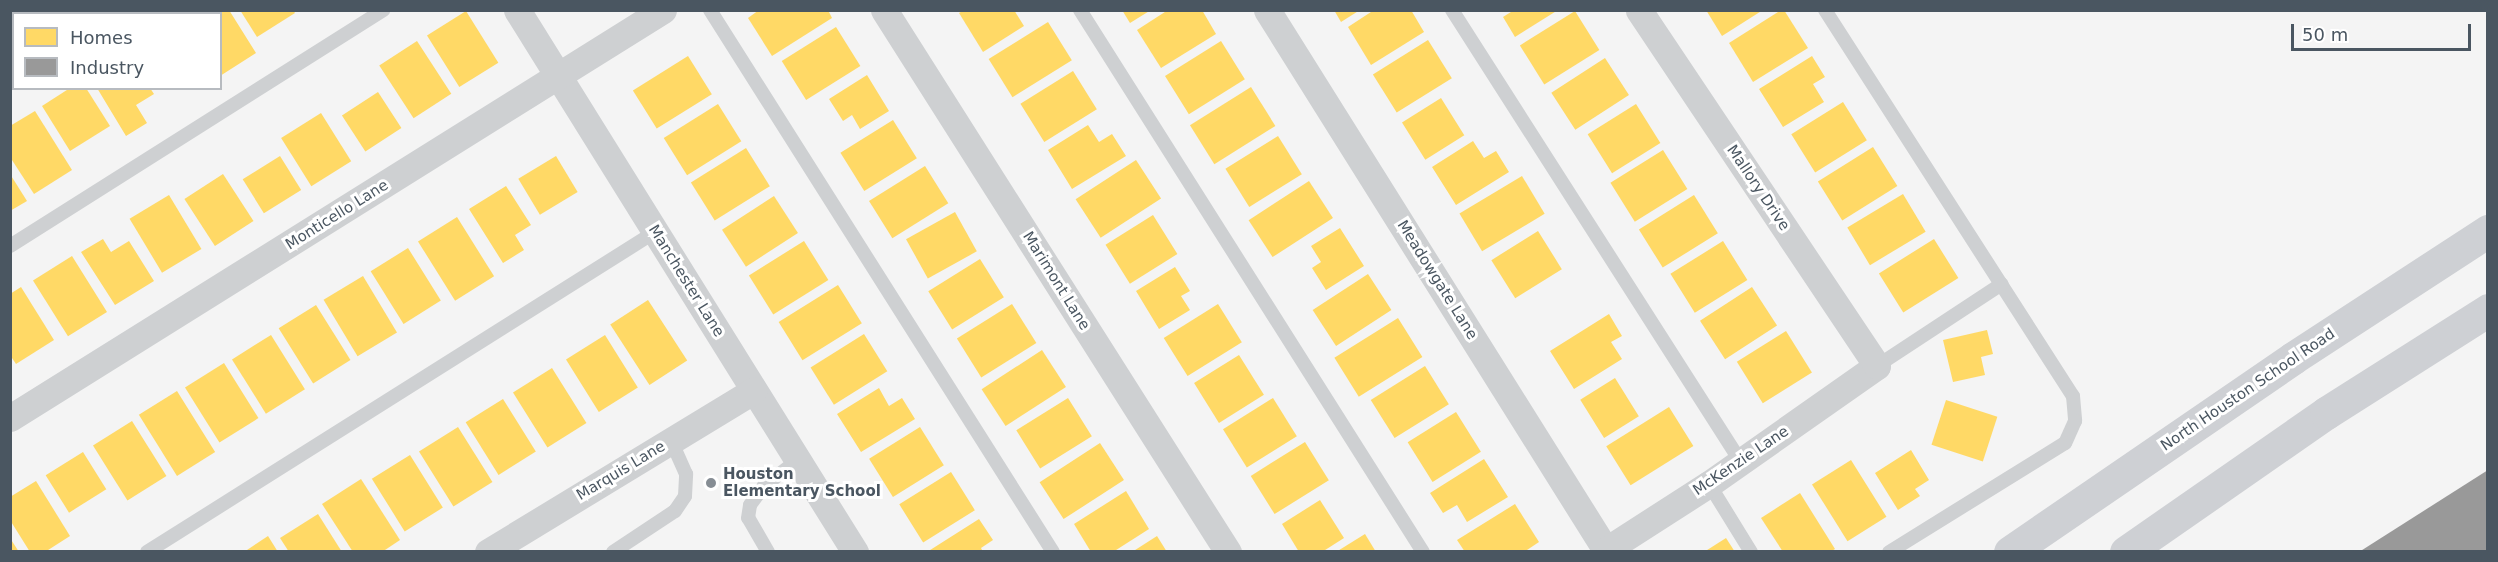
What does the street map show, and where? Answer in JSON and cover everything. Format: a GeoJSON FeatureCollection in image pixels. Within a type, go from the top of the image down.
{"type":"FeatureCollection","features":[{"type":"Feature","properties":{"kind":"main road","name":"North Houston School Road"},"geometry":{"type":"LineString","coordinates":[[2010,552],[2294,358],[2487,231]]}},
{"type":"Feature","properties":{"kind":"main road"},"geometry":{"type":"LineString","coordinates":[[2126,552],[2326,413],[2487,310]]}},
{"type":"Feature","properties":{"kind":"street","name":"Manchester Lane"},"geometry":{"type":"LineString","coordinates":[[517,10],[855,552]]}},
{"type":"Feature","properties":{"kind":"street","name":"Monticello Lane"},"geometry":{"type":"LineString","coordinates":[[10,418],[663,10]]}},
{"type":"Feature","properties":{"kind":"street","name":"Marimont Lane"},"geometry":{"type":"LineString","coordinates":[[884,10],[1228,552]]}},
{"type":"Feature","properties":{"kind":"street","name":"Meadowgate Lane"},"geometry":{"type":"LineString","coordinates":[[1267,10],[1607,551]]}},
{"type":"Feature","properties":{"kind":"street","name":"Mallory Drive"},"geometry":{"type":"LineString","coordinates":[[1638,10],[1877,366]]}},
{"type":"Feature","properties":{"kind":"street","name":"McKenzie Lane"},"geometry":{"type":"LineString","coordinates":[[1607,551],[1709,484],[1877,366]]}},
{"type":"Feature","properties":{"kind":"street","name":"Marquis Lane"},"geometry":{"type":"LineString","coordinates":[[488,552],[754,390]]}},
{"type":"Feature","properties":{"kind":"lane"},"geometry":{"type":"LineString","coordinates":[[10,246],[384,10]]}},
{"type":"Feature","properties":{"kind":"lane"},"geometry":{"type":"LineString","coordinates":[[710,10],[1053,552]]}},
{"type":"Feature","properties":{"kind":"lane"},"geometry":{"type":"LineString","coordinates":[[1080,10],[1423,552]]}},
{"type":"Feature","properties":{"kind":"lane"},"geometry":{"type":"LineString","coordinates":[[1452,10],[1741,462]]}},
{"type":"Feature","properties":{"kind":"lane"},"geometry":{"type":"LineString","coordinates":[[1825,10],[2073,396],[2075,421],[2065,443],[1889,552]]}},
{"type":"Feature","properties":{"kind":"lane"},"geometry":{"type":"LineString","coordinates":[[147,552],[655,232]]}},
{"type":"Feature","properties":{"kind":"lane"},"geometry":{"type":"LineString","coordinates":[[1877,366],[2001,284]]}},
{"type":"Feature","properties":{"kind":"lane"},"geometry":{"type":"LineString","coordinates":[[613,552],[675,511],[685,496],[686,474],[671,441]]}},
{"type":"Feature","properties":{"kind":"lane"},"geometry":{"type":"LineString","coordinates":[[768,552],[748,518],[750,505],[764,486],[798,460]]}},
{"type":"Feature","properties":{"kind":"lane"},"geometry":{"type":"LineString","coordinates":[[1709,484],[1751,552]]}},
{"type":"Feature","properties":{"kind":"building: Homes"},"geometry":{"type":"Polygon","coordinates":[[[188,10],[229,10],[256,53],[222,75],[222,12],[186,12],[188,10]]]}},
{"type":"Feature","properties":{"kind":"building: Homes"},"geometry":{"type":"Polygon","coordinates":[[[240,10],[293,10],[295,13],[257,37],[240,10]]]}},
{"type":"Feature","properties":{"kind":"building: Homes"},"geometry":{"type":"Polygon","coordinates":[[[759,10],[828,10],[832,18],[772,56],[748,18],[759,10]]]}},
{"type":"Feature","properties":{"kind":"building: Homes"},"geometry":{"type":"Polygon","coordinates":[[[964,10],[1014,10],[1024,26],[983,52],[959,13],[964,10]]]}},
{"type":"Feature","properties":{"kind":"building: Homes"},"geometry":{"type":"Polygon","coordinates":[[[1122,10],[1151,10],[1130,23],[1122,10]]]}},
{"type":"Feature","properties":{"kind":"building: Homes"},"geometry":{"type":"Polygon","coordinates":[[[1168,10],[1202,10],[1216,34],[1161,68],[1137,30],[1168,10]]]}},
{"type":"Feature","properties":{"kind":"building: Homes"},"geometry":{"type":"Polygon","coordinates":[[[1334,10],[1360,10],[1341,22],[1334,10]]]}},
{"type":"Feature","properties":{"kind":"building: Homes"},"geometry":{"type":"Polygon","coordinates":[[[1374,10],[1411,10],[1424,32],[1371,65],[1348,27],[1374,10]]]}},
{"type":"Feature","properties":{"kind":"building: Homes"},"geometry":{"type":"Polygon","coordinates":[[[1514,10],[1558,10],[1515,37],[1503,17],[1514,10]]]}},
{"type":"Feature","properties":{"kind":"building: Homes"},"geometry":{"type":"Polygon","coordinates":[[[1706,10],[1763,10],[1722,36],[1706,10]]]}},
{"type":"Feature","properties":{"kind":"building: Homes"},"geometry":{"type":"Polygon","coordinates":[[[1784,10],[1808,48],[1753,82],[1729,43],[1784,10]]]}},
{"type":"Feature","properties":{"kind":"building: Homes"},"geometry":{"type":"Polygon","coordinates":[[[466,11],[498,63],[459,87],[427,35],[466,11]]]}},
{"type":"Feature","properties":{"kind":"building: Homes"},"geometry":{"type":"Polygon","coordinates":[[[1575,11],[1599,50],[1544,84],[1520,45],[1575,11]]]}},
{"type":"Feature","properties":{"kind":"building: Homes"},"geometry":{"type":"Polygon","coordinates":[[[1048,22],[1072,60],[1012,97],[989,59],[1048,22]]]}},
{"type":"Feature","properties":{"kind":"building: Homes"},"geometry":{"type":"Polygon","coordinates":[[[836,27],[860,66],[806,100],[782,61],[836,27]]]}},
{"type":"Feature","properties":{"kind":"building: Homes"},"geometry":{"type":"Polygon","coordinates":[[[1428,40],[1452,78],[1397,113],[1373,74],[1428,40]]]}},
{"type":"Feature","properties":{"kind":"building: Homes"},"geometry":{"type":"Polygon","coordinates":[[[417,41],[451,94],[414,118],[379,66],[417,41]]]}},
{"type":"Feature","properties":{"kind":"building: Homes"},"geometry":{"type":"Polygon","coordinates":[[[1221,41],[1245,79],[1189,114],[1165,76],[1221,41]]]}},
{"type":"Feature","properties":{"kind":"building: Homes"},"geometry":{"type":"Polygon","coordinates":[[[688,56],[712,94],[657,129],[633,90],[688,56]]]}},
{"type":"Feature","properties":{"kind":"building: Homes"},"geometry":{"type":"Polygon","coordinates":[[[1812,56],[1825,77],[1813,84],[1824,102],[1783,127],[1759,89],[1812,56]]]}},
{"type":"Feature","properties":{"kind":"building: Homes"},"geometry":{"type":"Polygon","coordinates":[[[1605,58],[1629,95],[1575,130],[1551,93],[1605,58]]]}},
{"type":"Feature","properties":{"kind":"building: Homes"},"geometry":{"type":"Polygon","coordinates":[[[1073,71],[1097,109],[1044,142],[1020,104],[1073,71]]]}},
{"type":"Feature","properties":{"kind":"building: Homes"},"geometry":{"type":"Polygon","coordinates":[[[867,75],[889,111],[860,129],[852,115],[843,121],[829,99],[867,75]]]}},
{"type":"Feature","properties":{"kind":"building: Homes"},"geometry":{"type":"Polygon","coordinates":[[[1251,87],[1275,126],[1214,164],[1190,125],[1251,87]]]}},
{"type":"Feature","properties":{"kind":"building: Homes"},"geometry":{"type":"Polygon","coordinates":[[[67,90],[87,90],[110,126],[70,151],[42,106],[67,90]]]}},
{"type":"Feature","properties":{"kind":"building: Homes"},"geometry":{"type":"Polygon","coordinates":[[[98,90],[151,90],[154,94],[136,105],[147,123],[126,136],[98,90]]]}},
{"type":"Feature","properties":{"kind":"building: Homes"},"geometry":{"type":"Polygon","coordinates":[[[378,92],[401,128],[365,151],[342,115],[378,92]]]}},
{"type":"Feature","properties":{"kind":"building: Homes"},"geometry":{"type":"Polygon","coordinates":[[[1441,98],[1464,135],[1425,160],[1402,122],[1441,98]]]}},
{"type":"Feature","properties":{"kind":"building: Homes"},"geometry":{"type":"Polygon","coordinates":[[[1843,102],[1867,140],[1815,172],[1791,134],[1843,102]]]}},
{"type":"Feature","properties":{"kind":"building: Homes"},"geometry":{"type":"Polygon","coordinates":[[[718,104],[741,141],[687,175],[664,138],[718,104]]]}},
{"type":"Feature","properties":{"kind":"building: Homes"},"geometry":{"type":"Polygon","coordinates":[[[1636,104],[1660,143],[1612,173],[1588,134],[1636,104]]]}},
{"type":"Feature","properties":{"kind":"building: Homes"},"geometry":{"type":"Polygon","coordinates":[[[35,111],[72,170],[34,194],[10,157],[10,126],[35,111]]]}},
{"type":"Feature","properties":{"kind":"building: Homes"},"geometry":{"type":"Polygon","coordinates":[[[321,113],[351,161],[311,186],[281,138],[321,113]]]}},
{"type":"Feature","properties":{"kind":"building: Homes"},"geometry":{"type":"Polygon","coordinates":[[[893,120],[917,158],[864,191],[840,153],[893,120]]]}},
{"type":"Feature","properties":{"kind":"building: Homes"},"geometry":{"type":"Polygon","coordinates":[[[1088,125],[1099,142],[1112,134],[1126,156],[1072,189],[1048,150],[1088,125]]]}},
{"type":"Feature","properties":{"kind":"building: Homes"},"geometry":{"type":"Polygon","coordinates":[[[1278,136],[1302,174],[1249,207],[1225,169],[1278,136]]]}},
{"type":"Feature","properties":{"kind":"building: Homes"},"geometry":{"type":"Polygon","coordinates":[[[1473,141],[1484,158],[1496,151],[1509,172],[1456,205],[1432,167],[1473,141]]]}},
{"type":"Feature","properties":{"kind":"building: Homes"},"geometry":{"type":"Polygon","coordinates":[[[1873,147],[1897,186],[1842,220],[1818,181],[1873,147]]]}},
{"type":"Feature","properties":{"kind":"building: Homes"},"geometry":{"type":"Polygon","coordinates":[[[746,148],[770,186],[715,221],[691,182],[746,148]]]}},
{"type":"Feature","properties":{"kind":"building: Homes"},"geometry":{"type":"Polygon","coordinates":[[[1663,150],[1687,189],[1635,222],[1610,183],[1663,150]]]}},
{"type":"Feature","properties":{"kind":"building: Homes"},"geometry":{"type":"Polygon","coordinates":[[[280,156],[301,190],[264,213],[243,179],[280,156]]]}},
{"type":"Feature","properties":{"kind":"building: Homes"},"geometry":{"type":"Polygon","coordinates":[[[556,156],[578,192],[540,215],[518,179],[556,156]]]}},
{"type":"Feature","properties":{"kind":"building: Homes"},"geometry":{"type":"Polygon","coordinates":[[[1136,160],[1161,199],[1101,238],[1076,199],[1136,160]]]}},
{"type":"Feature","properties":{"kind":"building: Homes"},"geometry":{"type":"Polygon","coordinates":[[[925,166],[948,203],[892,238],[869,201],[925,166]]]}},
{"type":"Feature","properties":{"kind":"building: Homes"},"geometry":{"type":"Polygon","coordinates":[[[10,174],[27,201],[10,211],[10,174]]]}},
{"type":"Feature","properties":{"kind":"building: Homes"},"geometry":{"type":"Polygon","coordinates":[[[223,174],[253,221],[215,246],[184,199],[223,174]]]}},
{"type":"Feature","properties":{"kind":"building: Homes"},"geometry":{"type":"Polygon","coordinates":[[[1522,176],[1545,214],[1482,251],[1459,214],[1522,176]]]}},
{"type":"Feature","properties":{"kind":"building: Homes"},"geometry":{"type":"Polygon","coordinates":[[[1309,181],[1333,218],[1273,257],[1249,220],[1309,181]]]}},
{"type":"Feature","properties":{"kind":"building: Homes"},"geometry":{"type":"Polygon","coordinates":[[[506,186],[531,225],[515,235],[524,250],[503,263],[469,209],[506,186]]]}},
{"type":"Feature","properties":{"kind":"building: Homes"},"geometry":{"type":"Polygon","coordinates":[[[1903,194],[1926,232],[1870,265],[1847,227],[1903,194]]]}},
{"type":"Feature","properties":{"kind":"building: Homes"},"geometry":{"type":"Polygon","coordinates":[[[169,195],[201,249],[162,273],[130,219],[169,195]]]}},
{"type":"Feature","properties":{"kind":"building: Homes"},"geometry":{"type":"Polygon","coordinates":[[[1694,195],[1718,233],[1663,268],[1639,229],[1694,195]]]}},
{"type":"Feature","properties":{"kind":"building: Homes"},"geometry":{"type":"Polygon","coordinates":[[[774,196],[798,233],[746,267],[722,230],[774,196]]]}},
{"type":"Feature","properties":{"kind":"building: Homes"},"geometry":{"type":"Polygon","coordinates":[[[955,212],[977,251],[928,279],[906,239],[955,212]]]}},
{"type":"Feature","properties":{"kind":"building: Homes"},"geometry":{"type":"Polygon","coordinates":[[[1153,215],[1177,254],[1130,284],[1106,245],[1153,215]]]}},
{"type":"Feature","properties":{"kind":"building: Homes"},"geometry":{"type":"Polygon","coordinates":[[[457,217],[494,276],[455,301],[418,241],[457,217]]]}},
{"type":"Feature","properties":{"kind":"building: Homes"},"geometry":{"type":"Polygon","coordinates":[[[1340,228],[1364,266],[1326,290],[1312,268],[1321,262],[1311,246],[1340,228]]]}},
{"type":"Feature","properties":{"kind":"building: Homes"},"geometry":{"type":"Polygon","coordinates":[[[1538,231],[1562,269],[1515,298],[1491,260],[1538,231]]]}},
{"type":"Feature","properties":{"kind":"building: Homes"},"geometry":{"type":"Polygon","coordinates":[[[103,239],[111,252],[129,241],[154,281],[115,305],[81,252],[103,239]]]}},
{"type":"Feature","properties":{"kind":"building: Homes"},"geometry":{"type":"Polygon","coordinates":[[[1934,239],[1958,278],[1903,312],[1879,273],[1934,239]]]}},
{"type":"Feature","properties":{"kind":"building: Homes"},"geometry":{"type":"Polygon","coordinates":[[[804,241],[828,280],[773,314],[749,275],[804,241]]]}},
{"type":"Feature","properties":{"kind":"building: Homes"},"geometry":{"type":"Polygon","coordinates":[[[1723,241],[1747,280],[1695,313],[1670,274],[1723,241]]]}},
{"type":"Feature","properties":{"kind":"building: Homes"},"geometry":{"type":"Polygon","coordinates":[[[408,248],[441,301],[404,324],[371,271],[408,248]]]}},
{"type":"Feature","properties":{"kind":"building: Homes"},"geometry":{"type":"Polygon","coordinates":[[[72,256],[107,312],[68,336],[33,280],[72,256]]]}},
{"type":"Feature","properties":{"kind":"building: Homes"},"geometry":{"type":"Polygon","coordinates":[[[980,259],[1004,297],[952,329],[928,291],[980,259]]]}},
{"type":"Feature","properties":{"kind":"building: Homes"},"geometry":{"type":"Polygon","coordinates":[[[1175,267],[1190,291],[1181,296],[1190,310],[1159,329],[1136,291],[1175,267]]]}},
{"type":"Feature","properties":{"kind":"building: Homes"},"geometry":{"type":"Polygon","coordinates":[[[1368,274],[1391,310],[1336,346],[1313,310],[1368,274]]]}},
{"type":"Feature","properties":{"kind":"building: Homes"},"geometry":{"type":"Polygon","coordinates":[[[363,276],[397,333],[358,356],[324,300],[363,276]]]}},
{"type":"Feature","properties":{"kind":"building: Homes"},"geometry":{"type":"Polygon","coordinates":[[[838,285],[862,323],[802,360],[779,322],[838,285]]]}},
{"type":"Feature","properties":{"kind":"building: Homes"},"geometry":{"type":"Polygon","coordinates":[[[21,287],[54,340],[16,364],[10,355],[10,294],[21,287]]]}},
{"type":"Feature","properties":{"kind":"building: Homes"},"geometry":{"type":"Polygon","coordinates":[[[1752,287],[1777,326],[1725,359],[1700,321],[1752,287]]]}},
{"type":"Feature","properties":{"kind":"building: Homes"},"geometry":{"type":"Polygon","coordinates":[[[648,300],[687,360],[649,385],[610,325],[648,300]]]}},
{"type":"Feature","properties":{"kind":"building: Homes"},"geometry":{"type":"Polygon","coordinates":[[[1012,304],[1036,343],[981,377],[957,338],[1012,304]]]}},
{"type":"Feature","properties":{"kind":"building: Homes"},"geometry":{"type":"Polygon","coordinates":[[[1218,304],[1242,342],[1188,376],[1164,338],[1218,304]]]}},
{"type":"Feature","properties":{"kind":"building: Homes"},"geometry":{"type":"Polygon","coordinates":[[[316,305],[350,360],[313,383],[279,328],[316,305]]]}},
{"type":"Feature","properties":{"kind":"building: Homes"},"geometry":{"type":"Polygon","coordinates":[[[1609,314],[1622,336],[1611,342],[1622,359],[1574,389],[1550,351],[1609,314]]]}},
{"type":"Feature","properties":{"kind":"building: Homes"},"geometry":{"type":"Polygon","coordinates":[[[1398,318],[1422,357],[1359,397],[1334,358],[1398,318]]]}},
{"type":"Feature","properties":{"kind":"building: Homes"},"geometry":{"type":"Polygon","coordinates":[[[1987,330],[1993,354],[1981,357],[1985,375],[1953,382],[1943,340],[1987,330]]]}},
{"type":"Feature","properties":{"kind":"building: Homes"},"geometry":{"type":"Polygon","coordinates":[[[1786,331],[1812,373],[1763,403],[1737,362],[1786,331]]]}},
{"type":"Feature","properties":{"kind":"building: Homes"},"geometry":{"type":"Polygon","coordinates":[[[864,334],[887,371],[834,405],[811,367],[864,334]]]}},
{"type":"Feature","properties":{"kind":"building: Homes"},"geometry":{"type":"Polygon","coordinates":[[[271,335],[305,389],[266,414],[232,359],[271,335]]]}},
{"type":"Feature","properties":{"kind":"building: Homes"},"geometry":{"type":"Polygon","coordinates":[[[605,335],[638,388],[599,412],[566,359],[605,335]]]}},
{"type":"Feature","properties":{"kind":"building: Homes"},"geometry":{"type":"Polygon","coordinates":[[[1042,350],[1066,387],[1006,426],[982,389],[1042,350]]]}},
{"type":"Feature","properties":{"kind":"building: Homes"},"geometry":{"type":"Polygon","coordinates":[[[1239,355],[1264,395],[1219,423],[1194,383],[1239,355]]]}},
{"type":"Feature","properties":{"kind":"building: Homes"},"geometry":{"type":"Polygon","coordinates":[[[224,363],[258,418],[219,442],[185,387],[224,363]]]}},
{"type":"Feature","properties":{"kind":"building: Homes"},"geometry":{"type":"Polygon","coordinates":[[[1425,366],[1449,404],[1395,438],[1371,400],[1425,366]]]}},
{"type":"Feature","properties":{"kind":"building: Homes"},"geometry":{"type":"Polygon","coordinates":[[[552,368],[586,423],[547,447],[513,392],[552,368]]]}},
{"type":"Feature","properties":{"kind":"building: Homes"},"geometry":{"type":"Polygon","coordinates":[[[1615,378],[1639,416],[1604,438],[1580,400],[1615,378]]]}},
{"type":"Feature","properties":{"kind":"building: Homes"},"geometry":{"type":"Polygon","coordinates":[[[879,388],[889,406],[902,398],[915,419],[861,452],[837,414],[879,388]]]}},
{"type":"Feature","properties":{"kind":"building: Homes"},"geometry":{"type":"Polygon","coordinates":[[[177,391],[215,452],[177,476],[139,415],[177,391]]]}},
{"type":"Feature","properties":{"kind":"building: Homes"},"geometry":{"type":"Polygon","coordinates":[[[1068,398],[1092,436],[1040,468],[1016,430],[1068,398]]]}},
{"type":"Feature","properties":{"kind":"building: Homes"},"geometry":{"type":"Polygon","coordinates":[[[1273,398],[1297,436],[1247,467],[1223,429],[1273,398]]]}},
{"type":"Feature","properties":{"kind":"building: Homes"},"geometry":{"type":"Polygon","coordinates":[[[503,399],[536,452],[499,475],[466,422],[503,399]]]}},
{"type":"Feature","properties":{"kind":"building: Homes"},"geometry":{"type":"Polygon","coordinates":[[[1946,400],[1997,417],[1983,461],[1931,445],[1946,400]]]}},
{"type":"Feature","properties":{"kind":"building: Homes"},"geometry":{"type":"Polygon","coordinates":[[[1669,407],[1693,446],[1631,485],[1606,446],[1669,407]]]}},
{"type":"Feature","properties":{"kind":"building: Homes"},"geometry":{"type":"Polygon","coordinates":[[[1456,412],[1481,452],[1433,482],[1408,442],[1456,412]]]}},
{"type":"Feature","properties":{"kind":"building: Homes"},"geometry":{"type":"Polygon","coordinates":[[[132,421],[166,476],[127,500],[93,445],[132,421]]]}},
{"type":"Feature","properties":{"kind":"building: Homes"},"geometry":{"type":"Polygon","coordinates":[[[458,427],[492,482],[453,506],[419,451],[458,427]]]}},
{"type":"Feature","properties":{"kind":"building: Homes"},"geometry":{"type":"Polygon","coordinates":[[[920,427],[944,465],[893,497],[869,459],[920,427]]]}},
{"type":"Feature","properties":{"kind":"building: Homes"},"geometry":{"type":"Polygon","coordinates":[[[1305,442],[1329,480],[1275,514],[1251,476],[1305,442]]]}},
{"type":"Feature","properties":{"kind":"building: Homes"},"geometry":{"type":"Polygon","coordinates":[[[1100,443],[1124,480],[1064,519],[1040,482],[1100,443]]]}},
{"type":"Feature","properties":{"kind":"building: Homes"},"geometry":{"type":"Polygon","coordinates":[[[1911,450],[1929,480],[1915,489],[1920,496],[1898,510],[1875,473],[1911,450]]]}},
{"type":"Feature","properties":{"kind":"building: Homes"},"geometry":{"type":"Polygon","coordinates":[[[83,452],[106,489],[69,513],[46,475],[83,452]]]}},
{"type":"Feature","properties":{"kind":"building: Homes"},"geometry":{"type":"Polygon","coordinates":[[[410,455],[443,508],[405,531],[372,479],[410,455]]]}},
{"type":"Feature","properties":{"kind":"building: Homes"},"geometry":{"type":"Polygon","coordinates":[[[1484,459],[1508,497],[1467,522],[1457,505],[1443,513],[1430,493],[1484,459]]]}},
{"type":"Feature","properties":{"kind":"building: Homes"},"geometry":{"type":"Polygon","coordinates":[[[1851,460],[1887,517],[1847,541],[1812,484],[1851,460]]]}},
{"type":"Feature","properties":{"kind":"building: Homes"},"geometry":{"type":"Polygon","coordinates":[[[951,472],[975,510],[923,542],[899,504],[951,472]]]}},
{"type":"Feature","properties":{"kind":"building: Homes"},"geometry":{"type":"Polygon","coordinates":[[[361,479],[400,540],[382,552],[353,552],[322,504],[361,479]]]}},
{"type":"Feature","properties":{"kind":"building: Homes"},"geometry":{"type":"Polygon","coordinates":[[[36,481],[70,536],[45,552],[30,552],[10,520],[10,497],[36,481]]]}},
{"type":"Feature","properties":{"kind":"building: Homes"},"geometry":{"type":"Polygon","coordinates":[[[1126,491],[1149,529],[1113,552],[1091,552],[1074,524],[1126,491]]]}},
{"type":"Feature","properties":{"kind":"building: Homes"},"geometry":{"type":"Polygon","coordinates":[[[1800,493],[1835,549],[1830,552],[1783,552],[1761,518],[1800,493]]]}},
{"type":"Feature","properties":{"kind":"building: Homes"},"geometry":{"type":"Polygon","coordinates":[[[1320,500],[1344,538],[1322,552],[1299,552],[1282,524],[1320,500]]]}},
{"type":"Feature","properties":{"kind":"building: Homes"},"geometry":{"type":"Polygon","coordinates":[[[1515,504],[1539,542],[1524,552],[1465,552],[1457,540],[1515,504]]]}},
{"type":"Feature","properties":{"kind":"building: Homes"},"geometry":{"type":"Polygon","coordinates":[[[318,514],[342,552],[289,552],[280,538],[318,514]]]}},
{"type":"Feature","properties":{"kind":"building: Homes"},"geometry":{"type":"Polygon","coordinates":[[[979,519],[993,540],[981,548],[983,552],[927,552],[979,519]]]}},
{"type":"Feature","properties":{"kind":"building: Homes"},"geometry":{"type":"Polygon","coordinates":[[[1365,534],[1376,552],[1336,552],[1365,534]]]}},
{"type":"Feature","properties":{"kind":"building: Homes"},"geometry":{"type":"Polygon","coordinates":[[[268,536],[278,552],[244,552],[268,536]]]}},
{"type":"Feature","properties":{"kind":"building: Homes"},"geometry":{"type":"Polygon","coordinates":[[[1157,536],[1167,552],[1132,552],[1157,536]]]}},
{"type":"Feature","properties":{"kind":"building: Homes"},"geometry":{"type":"Polygon","coordinates":[[[10,538],[19,552],[10,552],[10,538]]]}},
{"type":"Feature","properties":{"kind":"building: Homes"},"geometry":{"type":"Polygon","coordinates":[[[1726,538],[1735,552],[1704,552],[1726,538]]]}},
{"type":"Feature","properties":{"kind":"building: Industry"},"geometry":{"type":"Polygon","coordinates":[[[2488,470],[2488,552],[2359,552],[2488,470]]]}},
{"type":"Feature","properties":{"kind":"place","name":"Houston Elementary School"},"geometry":{"type":"Point","coordinates":[711,483]}}]}
